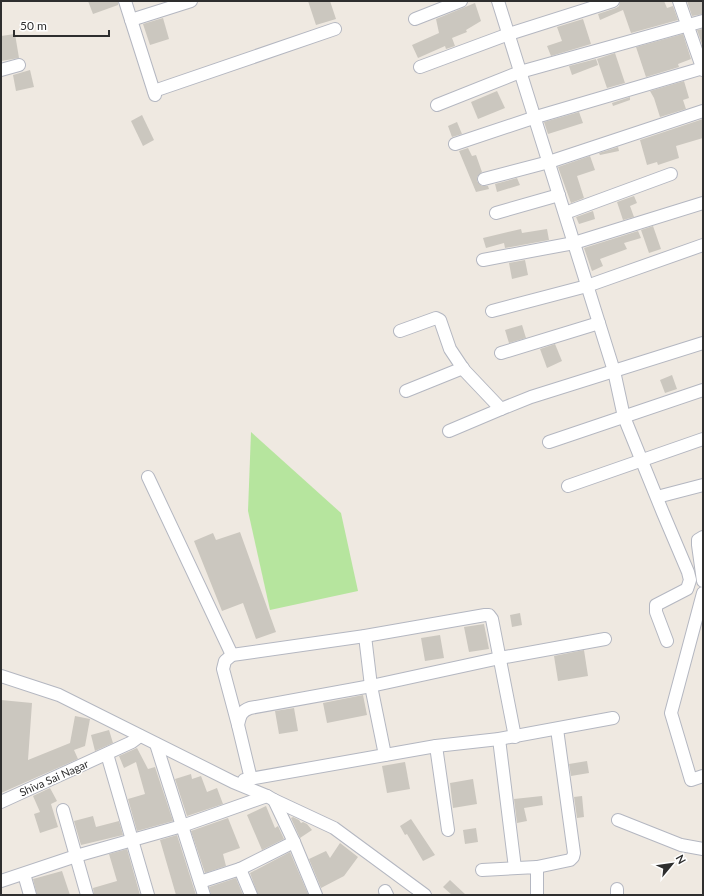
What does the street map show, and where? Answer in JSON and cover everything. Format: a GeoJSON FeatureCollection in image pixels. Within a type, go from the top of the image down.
{"type":"FeatureCollection","features":[{"type":"Feature","properties":{"kind":"street"},"geometry":{"type":"LineString","coordinates":[[124,1],[155,93],[335,29]]}},
{"type":"Feature","properties":{"kind":"street"},"geometry":{"type":"LineString","coordinates":[[131,20],[191,1]]}},
{"type":"Feature","properties":{"kind":"street"},"geometry":{"type":"LineString","coordinates":[[415,19],[461,1]]}},
{"type":"Feature","properties":{"kind":"street"},"geometry":{"type":"LineString","coordinates":[[498,1],[536,117],[614,371],[624,417],[688,572],[690,580],[687,589],[656,605],[656,612],[667,641]]}},
{"type":"Feature","properties":{"kind":"street"},"geometry":{"type":"LineString","coordinates":[[420,67],[509,34],[613,1]]}},
{"type":"Feature","properties":{"kind":"street"},"geometry":{"type":"LineString","coordinates":[[455,144],[536,117],[703,69],[679,1]]}},
{"type":"Feature","properties":{"kind":"street"},"geometry":{"type":"LineString","coordinates":[[437,105],[520,72],[703,21]]}},
{"type":"Feature","properties":{"kind":"street"},"geometry":{"type":"LineString","coordinates":[[1,70],[19,65]]}},
{"type":"Feature","properties":{"kind":"street"},"geometry":{"type":"LineString","coordinates":[[484,179],[549,162],[703,111]]}},
{"type":"Feature","properties":{"kind":"street"},"geometry":{"type":"LineString","coordinates":[[565,213],[671,174]]}},
{"type":"Feature","properties":{"kind":"street"},"geometry":{"type":"LineString","coordinates":[[496,214],[559,194]]}},
{"type":"Feature","properties":{"kind":"street"},"geometry":{"type":"LineString","coordinates":[[483,260],[574,244],[703,203]]}},
{"type":"Feature","properties":{"kind":"street"},"geometry":{"type":"LineString","coordinates":[[492,311],[587,286],[703,245]]}},
{"type":"Feature","properties":{"kind":"street"},"geometry":{"type":"LineString","coordinates":[[400,330],[436,318],[440,320],[450,349],[463,368],[502,409]]}},
{"type":"Feature","properties":{"kind":"street"},"geometry":{"type":"LineString","coordinates":[[501,353],[599,324]]}},
{"type":"Feature","properties":{"kind":"street"},"geometry":{"type":"LineString","coordinates":[[450,431],[531,397],[703,342]]}},
{"type":"Feature","properties":{"kind":"street"},"geometry":{"type":"LineString","coordinates":[[406,390],[463,368]]}},
{"type":"Feature","properties":{"kind":"street"},"geometry":{"type":"LineString","coordinates":[[549,442],[703,390]]}},
{"type":"Feature","properties":{"kind":"street"},"geometry":{"type":"LineString","coordinates":[[568,486],[703,439]]}},
{"type":"Feature","properties":{"kind":"street"},"geometry":{"type":"LineString","coordinates":[[148,477],[232,656]]}},
{"type":"Feature","properties":{"kind":"street"},"geometry":{"type":"LineString","coordinates":[[657,497],[703,485]]}},
{"type":"Feature","properties":{"kind":"street"},"geometry":{"type":"LineString","coordinates":[[703,537],[698,540],[703,581]]}},
{"type":"Feature","properties":{"kind":"street"},"geometry":{"type":"LineString","coordinates":[[703,593],[671,713],[691,780],[703,776]]}},
{"type":"Feature","properties":{"kind":"street"},"geometry":{"type":"LineString","coordinates":[[251,779],[223,669],[225,661],[232,656],[365,636],[489,615],[492,619],[500,658],[514,737]]}},
{"type":"Feature","properties":{"kind":"street"},"geometry":{"type":"LineString","coordinates":[[365,636],[371,686],[385,755]]}},
{"type":"Feature","properties":{"kind":"street"},"geometry":{"type":"LineString","coordinates":[[238,725],[244,710],[250,708],[371,686],[500,658],[605,639]]}},
{"type":"Feature","properties":{"kind":"street"},"geometry":{"type":"LineString","coordinates":[[1,676],[59,695],[233,782],[334,828],[425,895]]}},
{"type":"Feature","properties":{"kind":"street"},"geometry":{"type":"LineString","coordinates":[[233,782],[436,746],[514,737],[613,718]]}},
{"type":"Feature","properties":{"kind":"street"},"geometry":{"type":"LineString","coordinates":[[482,870],[537,867],[570,860],[573,857],[574,853],[557,729]]}},
{"type":"Feature","properties":{"kind":"street","name":"Shiva Sai Nagar"},"geometry":{"type":"LineString","coordinates":[[1,802],[107,754],[132,742],[140,736]]}},
{"type":"Feature","properties":{"kind":"street"},"geometry":{"type":"LineString","coordinates":[[499,739],[515,868]]}},
{"type":"Feature","properties":{"kind":"street"},"geometry":{"type":"LineString","coordinates":[[156,744],[204,895]]}},
{"type":"Feature","properties":{"kind":"street"},"geometry":{"type":"LineString","coordinates":[[436,746],[448,830]]}},
{"type":"Feature","properties":{"kind":"street"},"geometry":{"type":"LineString","coordinates":[[107,754],[148,895]]}},
{"type":"Feature","properties":{"kind":"street"},"geometry":{"type":"LineString","coordinates":[[1,881],[76,856],[132,841],[270,798]]}},
{"type":"Feature","properties":{"kind":"street"},"geometry":{"type":"LineString","coordinates":[[270,798],[294,842],[316,895]]}},
{"type":"Feature","properties":{"kind":"street"},"geometry":{"type":"LineString","coordinates":[[63,810],[87,895]]}},
{"type":"Feature","properties":{"kind":"street"},"geometry":{"type":"LineString","coordinates":[[618,820],[681,845],[703,849]]}},
{"type":"Feature","properties":{"kind":"street"},"geometry":{"type":"LineString","coordinates":[[200,882],[240,868],[294,842]]}},
{"type":"Feature","properties":{"kind":"street"},"geometry":{"type":"LineString","coordinates":[[537,867],[538,895]]}},
{"type":"Feature","properties":{"kind":"street"},"geometry":{"type":"LineString","coordinates":[[240,868],[251,895]]}},
{"type":"Feature","properties":{"kind":"street"},"geometry":{"type":"LineString","coordinates":[[24,874],[30,895]]}},
{"type":"Feature","properties":{"kind":"green space"},"geometry":{"type":"Polygon","coordinates":[[[251,432],[341,513],[358,591],[270,610],[248,511],[251,432]]]}},
{"type":"Feature","properties":{"kind":"building"},"geometry":{"type":"Polygon","coordinates":[[[88,1],[118,1],[118,5],[93,14],[88,1]]]}},
{"type":"Feature","properties":{"kind":"building"},"geometry":{"type":"Polygon","coordinates":[[[308,1],[330,1],[336,19],[316,25],[308,1]]]}},
{"type":"Feature","properties":{"kind":"building"},"geometry":{"type":"Polygon","coordinates":[[[620,1],[664,1],[667,8],[673,6],[678,20],[631,33],[623,10],[600,20],[598,14],[616,8],[619,6],[620,1]]]}},
{"type":"Feature","properties":{"kind":"building"},"geometry":{"type":"Polygon","coordinates":[[[687,1],[703,1],[703,14],[692,16],[687,1]]]}},
{"type":"Feature","properties":{"kind":"building"},"geometry":{"type":"Polygon","coordinates":[[[475,3],[481,21],[466,30],[467,32],[452,38],[455,46],[446,49],[445,46],[418,58],[412,45],[439,33],[436,19],[475,3]]]}},
{"type":"Feature","properties":{"kind":"building"},"geometry":{"type":"Polygon","coordinates":[[[163,18],[169,39],[150,45],[143,24],[163,18]]]}},
{"type":"Feature","properties":{"kind":"building"},"geometry":{"type":"Polygon","coordinates":[[[583,19],[591,44],[551,56],[547,46],[562,41],[557,27],[583,19]]]}},
{"type":"Feature","properties":{"kind":"building"},"geometry":{"type":"Polygon","coordinates":[[[703,29],[703,47],[697,30],[703,29]]]}},
{"type":"Feature","properties":{"kind":"building"},"geometry":{"type":"Polygon","coordinates":[[[15,34],[19,58],[1,61],[1,36],[15,34]]]}},
{"type":"Feature","properties":{"kind":"building"},"geometry":{"type":"Polygon","coordinates":[[[683,34],[691,59],[678,64],[679,67],[646,77],[636,47],[683,34]]]}},
{"type":"Feature","properties":{"kind":"building"},"geometry":{"type":"Polygon","coordinates":[[[615,53],[625,83],[607,88],[597,59],[615,53]]]}},
{"type":"Feature","properties":{"kind":"building"},"geometry":{"type":"Polygon","coordinates":[[[596,59],[598,65],[572,75],[569,66],[596,59]]]}},
{"type":"Feature","properties":{"kind":"building"},"geometry":{"type":"Polygon","coordinates":[[[30,70],[34,87],[16,91],[13,75],[30,70]]]}},
{"type":"Feature","properties":{"kind":"building"},"geometry":{"type":"Polygon","coordinates":[[[684,81],[689,98],[683,100],[686,109],[660,117],[654,98],[650,91],[684,81]]]}},
{"type":"Feature","properties":{"kind":"building"},"geometry":{"type":"Polygon","coordinates":[[[497,91],[505,108],[478,119],[471,102],[497,91]]]}},
{"type":"Feature","properties":{"kind":"building"},"geometry":{"type":"Polygon","coordinates":[[[630,97],[630,100],[613,106],[612,103],[630,97]]]}},
{"type":"Feature","properties":{"kind":"building"},"geometry":{"type":"Polygon","coordinates":[[[579,112],[583,123],[548,134],[544,122],[579,112]]]}},
{"type":"Feature","properties":{"kind":"building"},"geometry":{"type":"Polygon","coordinates":[[[142,115],[154,140],[143,146],[131,121],[142,115]]]}},
{"type":"Feature","properties":{"kind":"building"},"geometry":{"type":"Polygon","coordinates":[[[703,119],[703,138],[676,146],[679,158],[658,165],[657,162],[647,165],[640,140],[703,119]]]}},
{"type":"Feature","properties":{"kind":"building"},"geometry":{"type":"Polygon","coordinates":[[[457,122],[462,134],[452,137],[448,126],[457,122]]]}},
{"type":"Feature","properties":{"kind":"building"},"geometry":{"type":"Polygon","coordinates":[[[618,147],[619,151],[600,155],[599,153],[618,147]]]}},
{"type":"Feature","properties":{"kind":"building"},"geometry":{"type":"Polygon","coordinates":[[[468,148],[472,156],[476,155],[482,172],[477,177],[477,181],[482,186],[488,186],[489,189],[476,192],[459,151],[468,148]]]}},
{"type":"Feature","properties":{"kind":"building"},"geometry":{"type":"Polygon","coordinates":[[[590,156],[595,170],[577,176],[584,198],[571,203],[558,167],[590,156]]]}},
{"type":"Feature","properties":{"kind":"building"},"geometry":{"type":"Polygon","coordinates":[[[517,178],[520,185],[497,192],[495,184],[517,178]]]}},
{"type":"Feature","properties":{"kind":"building"},"geometry":{"type":"Polygon","coordinates":[[[634,196],[637,203],[630,206],[634,217],[623,220],[617,202],[634,196]]]}},
{"type":"Feature","properties":{"kind":"building"},"geometry":{"type":"Polygon","coordinates":[[[593,211],[595,219],[579,224],[576,217],[593,211]]]}},
{"type":"Feature","properties":{"kind":"building"},"geometry":{"type":"Polygon","coordinates":[[[653,226],[661,249],[649,253],[641,230],[653,226]]]}},
{"type":"Feature","properties":{"kind":"building"},"geometry":{"type":"Polygon","coordinates":[[[521,229],[522,233],[547,229],[549,240],[505,248],[504,243],[486,248],[483,238],[521,229]]]}},
{"type":"Feature","properties":{"kind":"building"},"geometry":{"type":"Polygon","coordinates":[[[638,231],[641,238],[624,243],[627,249],[600,259],[603,266],[592,271],[584,248],[638,231]]]}},
{"type":"Feature","properties":{"kind":"building"},"geometry":{"type":"Polygon","coordinates":[[[525,260],[528,275],[512,279],[509,263],[525,260]]]}},
{"type":"Feature","properties":{"kind":"building"},"geometry":{"type":"Polygon","coordinates":[[[522,325],[526,338],[509,343],[505,330],[522,325]]]}},
{"type":"Feature","properties":{"kind":"building"},"geometry":{"type":"Polygon","coordinates":[[[555,344],[562,361],[547,368],[540,349],[555,344]]]}},
{"type":"Feature","properties":{"kind":"building"},"geometry":{"type":"Polygon","coordinates":[[[672,375],[677,389],[665,393],[660,380],[672,375]]]}},
{"type":"Feature","properties":{"kind":"building"},"geometry":{"type":"Polygon","coordinates":[[[240,532],[276,632],[256,639],[243,603],[222,611],[194,541],[213,533],[216,540],[240,532]]]}},
{"type":"Feature","properties":{"kind":"building"},"geometry":{"type":"Polygon","coordinates":[[[520,613],[522,625],[512,627],[510,615],[520,613]]]}},
{"type":"Feature","properties":{"kind":"building"},"geometry":{"type":"Polygon","coordinates":[[[484,624],[489,649],[469,652],[464,627],[484,624]]]}},
{"type":"Feature","properties":{"kind":"building"},"geometry":{"type":"Polygon","coordinates":[[[440,635],[444,658],[425,661],[421,638],[440,635]]]}},
{"type":"Feature","properties":{"kind":"building"},"geometry":{"type":"Polygon","coordinates":[[[584,650],[588,676],[558,681],[554,656],[584,650]]]}},
{"type":"Feature","properties":{"kind":"building"},"geometry":{"type":"Polygon","coordinates":[[[363,695],[367,715],[327,723],[323,703],[363,695]]]}},
{"type":"Feature","properties":{"kind":"building"},"geometry":{"type":"Polygon","coordinates":[[[1,700],[32,703],[28,760],[70,743],[75,716],[90,719],[85,746],[74,750],[78,759],[1,793],[1,700]]]}},
{"type":"Feature","properties":{"kind":"building"},"geometry":{"type":"Polygon","coordinates":[[[294,708],[298,731],[279,734],[275,711],[294,708]]]}},
{"type":"Feature","properties":{"kind":"building"},"geometry":{"type":"Polygon","coordinates":[[[109,730],[113,743],[95,751],[91,735],[109,730]]]}},
{"type":"Feature","properties":{"kind":"building"},"geometry":{"type":"Polygon","coordinates":[[[137,748],[148,769],[155,767],[173,821],[137,831],[128,799],[145,794],[136,762],[124,768],[119,756],[137,748]]]}},
{"type":"Feature","properties":{"kind":"building"},"geometry":{"type":"Polygon","coordinates":[[[587,761],[589,773],[571,776],[569,764],[587,761]]]}},
{"type":"Feature","properties":{"kind":"building"},"geometry":{"type":"Polygon","coordinates":[[[405,762],[410,789],[387,793],[382,766],[405,762]]]}},
{"type":"Feature","properties":{"kind":"building"},"geometry":{"type":"Polygon","coordinates":[[[191,774],[192,779],[201,776],[207,792],[217,788],[223,804],[187,816],[175,779],[191,774]]]}},
{"type":"Feature","properties":{"kind":"building"},"geometry":{"type":"Polygon","coordinates":[[[473,779],[477,804],[453,808],[450,783],[473,779]]]}},
{"type":"Feature","properties":{"kind":"building"},"geometry":{"type":"Polygon","coordinates":[[[50,788],[57,801],[51,804],[58,827],[40,833],[34,814],[40,812],[33,796],[50,788]]]}},
{"type":"Feature","properties":{"kind":"building"},"geometry":{"type":"Polygon","coordinates":[[[542,796],[543,805],[524,808],[527,821],[517,823],[514,799],[542,796]]]}},
{"type":"Feature","properties":{"kind":"building"},"geometry":{"type":"Polygon","coordinates":[[[582,796],[584,817],[577,818],[574,797],[582,796]]]}},
{"type":"Feature","properties":{"kind":"building"},"geometry":{"type":"Polygon","coordinates":[[[266,806],[275,828],[278,826],[284,839],[262,850],[247,815],[266,806]]]}},
{"type":"Feature","properties":{"kind":"building"},"geometry":{"type":"Polygon","coordinates":[[[93,816],[96,827],[119,821],[123,835],[81,845],[74,821],[93,816]]]}},
{"type":"Feature","properties":{"kind":"building"},"geometry":{"type":"Polygon","coordinates":[[[293,817],[301,823],[303,822],[307,824],[312,830],[300,838],[291,818],[293,817]]]}},
{"type":"Feature","properties":{"kind":"building"},"geometry":{"type":"Polygon","coordinates":[[[228,818],[240,848],[223,854],[226,866],[205,873],[191,831],[228,818]]]}},
{"type":"Feature","properties":{"kind":"building"},"geometry":{"type":"Polygon","coordinates":[[[411,819],[435,855],[423,861],[407,834],[405,835],[400,826],[411,819]]]}},
{"type":"Feature","properties":{"kind":"building"},"geometry":{"type":"Polygon","coordinates":[[[476,828],[478,842],[465,844],[463,830],[476,828]]]}},
{"type":"Feature","properties":{"kind":"building"},"geometry":{"type":"Polygon","coordinates":[[[177,835],[196,895],[176,895],[160,840],[177,835]]]}},
{"type":"Feature","properties":{"kind":"building"},"geometry":{"type":"Polygon","coordinates":[[[340,843],[358,857],[344,876],[321,888],[309,859],[326,851],[330,858],[340,843]]]}},
{"type":"Feature","properties":{"kind":"building"},"geometry":{"type":"Polygon","coordinates":[[[127,849],[140,895],[94,895],[93,888],[117,881],[109,854],[127,849]]]}},
{"type":"Feature","properties":{"kind":"building"},"geometry":{"type":"Polygon","coordinates":[[[290,852],[308,894],[258,895],[250,873],[290,852]]]}},
{"type":"Feature","properties":{"kind":"building"},"geometry":{"type":"Polygon","coordinates":[[[62,871],[70,895],[37,895],[33,879],[62,871]]]}},
{"type":"Feature","properties":{"kind":"building"},"geometry":{"type":"Polygon","coordinates":[[[236,878],[243,895],[211,895],[209,887],[236,878]]]}},
{"type":"Feature","properties":{"kind":"building"},"geometry":{"type":"Polygon","coordinates":[[[450,880],[466,895],[452,895],[443,887],[450,880]]]}}]}
